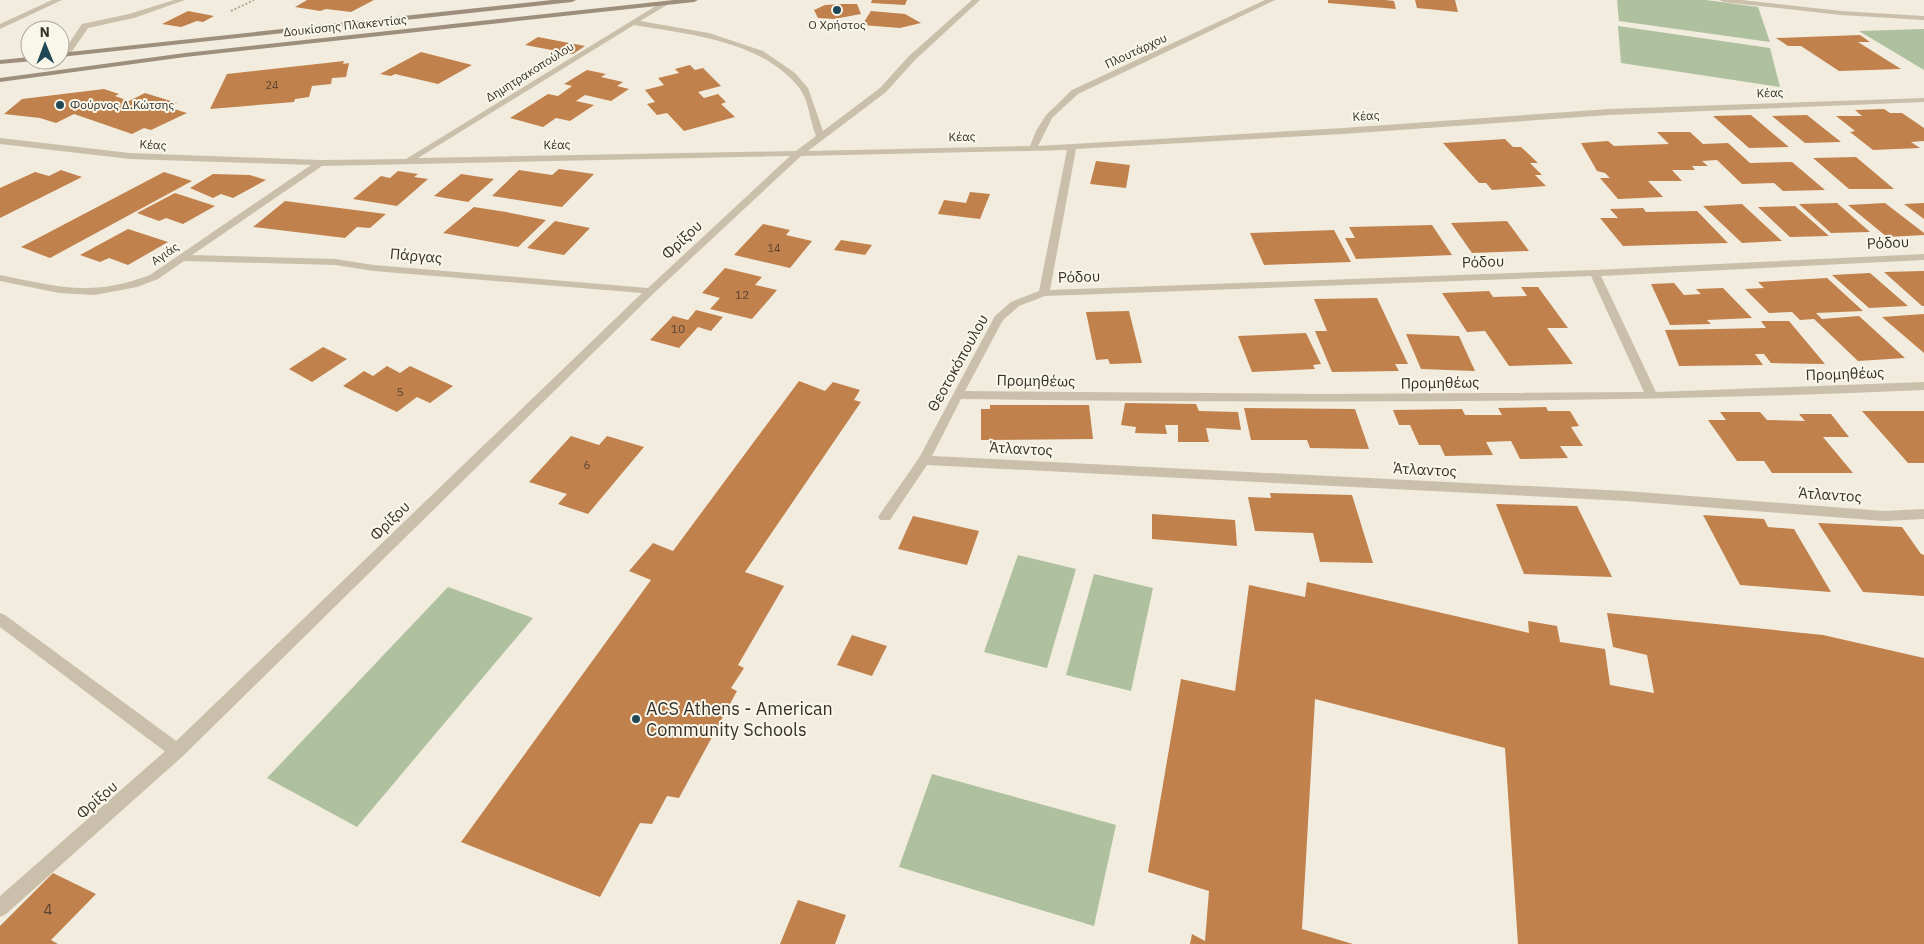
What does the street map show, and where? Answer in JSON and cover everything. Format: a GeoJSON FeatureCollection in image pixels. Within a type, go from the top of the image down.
{"type":"FeatureCollection","features":[{"type":"Feature","properties":{"kind":"main road","name":"Δουκίσσης Πλακεντίας"},"geometry":{"type":"LineString","coordinates":[[70,54],[528,2],[572,0]]}},
{"type":"Feature","properties":{"kind":"main road","name":"Δουκίσσης Πλακεντίας"},"geometry":{"type":"LineString","coordinates":[[13,78],[185,55],[694,0]]}},
{"type":"Feature","properties":{"kind":"main road"},"geometry":{"type":"LineString","coordinates":[[521,18],[528,2]]}},
{"type":"Feature","properties":{"kind":"main road"},"geometry":{"type":"LineString","coordinates":[[0,62],[20,59]]}},
{"type":"Feature","properties":{"kind":"street"},"geometry":{"type":"LineString","coordinates":[[0,27],[58,0]]}},
{"type":"Feature","properties":{"kind":"street"},"geometry":{"type":"LineString","coordinates":[[70,45],[85,26],[131,16],[181,0]]}},
{"type":"Feature","properties":{"kind":"street","name":"Φρίξου"},"geometry":{"type":"LineString","coordinates":[[0,908],[177,751],[650,291],[799,153],[820,135],[883,90],[912,58],[976,0]]}},
{"type":"Feature","properties":{"kind":"street","name":"Πλουτάρχου"},"geometry":{"type":"LineString","coordinates":[[1033,148],[1039,129],[1047,118],[1075,92],[1271,0]]}},
{"type":"Feature","properties":{"kind":"street"},"geometry":{"type":"LineString","coordinates":[[1723,0],[1841,13],[1924,18]]}},
{"type":"Feature","properties":{"kind":"street","name":"Δημητρακοπούλου"},"geometry":{"type":"LineString","coordinates":[[408,161],[664,3]]}},
{"type":"Feature","properties":{"kind":"street"},"geometry":{"type":"LineString","coordinates":[[632,22],[709,34],[760,53],[792,74],[805,90],[820,135]]}},
{"type":"Feature","properties":{"kind":"street"},"geometry":{"type":"LineString","coordinates":[[0,81],[13,78]]}},
{"type":"Feature","properties":{"kind":"street","name":"Κέας"},"geometry":{"type":"LineString","coordinates":[[0,141],[130,156],[320,163],[799,153],[1072,147],[1609,112],[1924,100]]}},
{"type":"Feature","properties":{"kind":"street"},"geometry":{"type":"LineString","coordinates":[[1044,293],[1072,147]]}},
{"type":"Feature","properties":{"kind":"street","name":"Αγιάς"},"geometry":{"type":"LineString","coordinates":[[0,278],[71,292],[92,294],[120,290],[137,284],[154,277],[320,163]]}},
{"type":"Feature","properties":{"kind":"street","name":"Ρόδου"},"geometry":{"type":"LineString","coordinates":[[1044,293],[1596,273],[1924,257]]}},
{"type":"Feature","properties":{"kind":"street","name":"Πάργας"},"geometry":{"type":"LineString","coordinates":[[180,258],[335,262],[374,268],[650,291]]}},
{"type":"Feature","properties":{"kind":"street"},"geometry":{"type":"LineString","coordinates":[[1596,273],[1652,396]]}},
{"type":"Feature","properties":{"kind":"street","name":"Θεοτοκόπουλου"},"geometry":{"type":"LineString","coordinates":[[885,517],[924,460],[957,395],[1000,318],[1015,304],[1044,293]]}},
{"type":"Feature","properties":{"kind":"street","name":"Προμηθέως"},"geometry":{"type":"LineString","coordinates":[[957,395],[1312,400],[1652,396],[1924,386]]}},
{"type":"Feature","properties":{"kind":"street","name":"Άτλαντος"},"geometry":{"type":"LineString","coordinates":[[924,460],[1626,496],[1884,516],[1924,514]]}},
{"type":"Feature","properties":{"kind":"street"},"geometry":{"type":"LineString","coordinates":[[0,619],[177,751]]}},
{"type":"Feature","properties":{"kind":"green space"},"geometry":{"type":"Polygon","coordinates":[[[1617,0],[1706,0],[1758,7],[1770,42],[1619,21],[1617,0]]]}},
{"type":"Feature","properties":{"kind":"green space"},"geometry":{"type":"Polygon","coordinates":[[[1618,26],[1770,48],[1780,87],[1621,63],[1618,26]]]}},
{"type":"Feature","properties":{"kind":"green space"},"geometry":{"type":"Polygon","coordinates":[[[1924,29],[1924,70],[1859,31],[1924,29]]]}},
{"type":"Feature","properties":{"kind":"green space"},"geometry":{"type":"Polygon","coordinates":[[[1018,555],[1076,569],[1047,668],[984,652],[1018,555]]]}},
{"type":"Feature","properties":{"kind":"green space"},"geometry":{"type":"Polygon","coordinates":[[[1094,574],[1153,588],[1131,691],[1066,675],[1094,574]]]}},
{"type":"Feature","properties":{"kind":"green space"},"geometry":{"type":"Polygon","coordinates":[[[448,587],[533,618],[357,827],[267,778],[448,587]]]}},
{"type":"Feature","properties":{"kind":"green space"},"geometry":{"type":"Polygon","coordinates":[[[932,774],[1116,825],[1094,926],[899,867],[932,774]]]}},
{"type":"Feature","properties":{"kind":"building"},"geometry":{"type":"Polygon","coordinates":[[[307,0],[374,0],[351,12],[326,9],[320,11],[295,7],[307,0]]]}},
{"type":"Feature","properties":{"kind":"building"},"geometry":{"type":"Polygon","coordinates":[[[872,0],[907,0],[905,5],[871,3],[872,0]]]}},
{"type":"Feature","properties":{"kind":"building"},"geometry":{"type":"Polygon","coordinates":[[[1328,0],[1394,1],[1396,9],[1328,3],[1328,0]]]}},
{"type":"Feature","properties":{"kind":"building"},"geometry":{"type":"Polygon","coordinates":[[[1415,0],[1455,0],[1458,12],[1417,8],[1415,0]]]}},
{"type":"Feature","properties":{"kind":"building"},"geometry":{"type":"Polygon","coordinates":[[[857,4],[861,14],[834,19],[818,18],[814,10],[825,5],[857,4]]]}},
{"type":"Feature","properties":{"kind":"building"},"geometry":{"type":"Polygon","coordinates":[[[188,11],[214,16],[203,22],[197,21],[181,27],[162,24],[188,11]]]}},
{"type":"Feature","properties":{"kind":"building"},"geometry":{"type":"Polygon","coordinates":[[[871,11],[905,14],[921,23],[900,28],[862,25],[871,11]]]}},
{"type":"Feature","properties":{"kind":"building"},"geometry":{"type":"Polygon","coordinates":[[[1860,35],[1870,42],[1858,42],[1901,69],[1839,71],[1801,46],[1788,46],[1776,38],[1860,35]]]}},
{"type":"Feature","properties":{"kind":"building"},"geometry":{"type":"Polygon","coordinates":[[[538,37],[585,46],[573,54],[525,45],[538,37]]]}},
{"type":"Feature","properties":{"kind":"building"},"geometry":{"type":"Polygon","coordinates":[[[421,52],[472,65],[438,84],[395,74],[391,76],[380,74],[421,52]]]}},
{"type":"Feature","properties":{"kind":"building"},"geometry":{"type":"Polygon","coordinates":[[[344,61],[343,64],[349,63],[346,77],[332,78],[331,84],[312,86],[309,97],[295,99],[294,102],[210,109],[227,74],[344,61]]]}},
{"type":"Feature","properties":{"kind":"building"},"geometry":{"type":"Polygon","coordinates":[[[690,65],[695,70],[703,68],[721,86],[698,92],[704,98],[718,94],[726,102],[721,104],[735,117],[684,131],[667,113],[657,115],[647,104],[655,102],[645,90],[664,85],[658,78],[679,73],[675,69],[690,65]]]}},
{"type":"Feature","properties":{"kind":"building"},"geometry":{"type":"Polygon","coordinates":[[[587,70],[606,74],[601,77],[623,82],[617,86],[629,89],[611,101],[585,95],[576,101],[594,105],[570,121],[556,118],[543,127],[510,118],[548,94],[558,96],[572,86],[564,84],[587,70]]]}},
{"type":"Feature","properties":{"kind":"building"},"geometry":{"type":"Polygon","coordinates":[[[104,89],[119,94],[115,96],[129,101],[145,93],[177,103],[168,107],[187,113],[151,130],[144,128],[132,134],[74,114],[56,123],[40,118],[4,114],[22,99],[104,89]]]}},
{"type":"Feature","properties":{"kind":"building"},"geometry":{"type":"Polygon","coordinates":[[[1884,109],[1890,113],[1902,113],[1924,128],[1924,141],[1911,142],[1920,148],[1873,150],[1850,132],[1855,131],[1836,116],[1862,116],[1855,110],[1884,109]]]}},
{"type":"Feature","properties":{"kind":"building"},"geometry":{"type":"Polygon","coordinates":[[[1751,115],[1789,147],[1749,148],[1713,116],[1751,115]]]}},
{"type":"Feature","properties":{"kind":"building"},"geometry":{"type":"Polygon","coordinates":[[[1807,115],[1841,142],[1805,143],[1772,116],[1807,115]]]}},
{"type":"Feature","properties":{"kind":"building"},"geometry":{"type":"Polygon","coordinates":[[[1657,132],[1690,132],[1703,144],[1728,143],[1750,163],[1792,162],[1825,190],[1783,191],[1774,183],[1742,184],[1717,160],[1702,161],[1708,166],[1692,166],[1695,170],[1672,170],[1682,181],[1648,181],[1663,197],[1618,199],[1600,178],[1610,178],[1605,173],[1597,171],[1581,143],[1608,141],[1614,146],[1669,144],[1657,132]]]}},
{"type":"Feature","properties":{"kind":"building"},"geometry":{"type":"Polygon","coordinates":[[[1505,139],[1513,147],[1521,147],[1538,163],[1530,163],[1542,175],[1535,175],[1546,186],[1492,190],[1486,183],[1479,183],[1443,143],[1505,139]]]}},
{"type":"Feature","properties":{"kind":"building"},"geometry":{"type":"Polygon","coordinates":[[[1856,157],[1894,189],[1849,189],[1813,158],[1856,157]]]}},
{"type":"Feature","properties":{"kind":"building"},"geometry":{"type":"Polygon","coordinates":[[[1096,161],[1130,165],[1126,188],[1090,184],[1096,161]]]}},
{"type":"Feature","properties":{"kind":"building"},"geometry":{"type":"Polygon","coordinates":[[[559,169],[594,174],[562,207],[492,196],[519,170],[552,175],[559,169]]]}},
{"type":"Feature","properties":{"kind":"building"},"geometry":{"type":"Polygon","coordinates":[[[61,170],[82,177],[0,218],[0,188],[35,172],[49,176],[61,170]]]}},
{"type":"Feature","properties":{"kind":"building"},"geometry":{"type":"Polygon","coordinates":[[[398,171],[418,174],[414,177],[428,179],[397,206],[353,199],[381,176],[390,178],[398,171]]]}},
{"type":"Feature","properties":{"kind":"building"},"geometry":{"type":"Polygon","coordinates":[[[164,172],[192,181],[50,258],[21,247],[164,172]]]}},
{"type":"Feature","properties":{"kind":"building"},"geometry":{"type":"Polygon","coordinates":[[[213,174],[250,175],[266,180],[233,198],[221,194],[213,198],[190,188],[213,174]]]}},
{"type":"Feature","properties":{"kind":"building"},"geometry":{"type":"Polygon","coordinates":[[[461,174],[494,179],[468,202],[434,196],[461,174]]]}},
{"type":"Feature","properties":{"kind":"building"},"geometry":{"type":"Polygon","coordinates":[[[970,192],[990,194],[980,219],[938,214],[944,200],[966,203],[970,192]]]}},
{"type":"Feature","properties":{"kind":"building"},"geometry":{"type":"Polygon","coordinates":[[[175,193],[215,206],[183,224],[166,218],[159,221],[137,213],[175,193]]]}},
{"type":"Feature","properties":{"kind":"building"},"geometry":{"type":"Polygon","coordinates":[[[285,201],[386,214],[370,228],[357,227],[345,238],[253,227],[285,201]]]}},
{"type":"Feature","properties":{"kind":"building"},"geometry":{"type":"Polygon","coordinates":[[[1837,203],[1870,232],[1831,233],[1799,204],[1837,203]]]}},
{"type":"Feature","properties":{"kind":"building"},"geometry":{"type":"Polygon","coordinates":[[[1885,203],[1924,233],[1924,235],[1887,237],[1848,205],[1885,203]]]}},
{"type":"Feature","properties":{"kind":"building"},"geometry":{"type":"Polygon","coordinates":[[[1924,203],[1924,219],[1904,204],[1924,203]]]}},
{"type":"Feature","properties":{"kind":"building"},"geometry":{"type":"Polygon","coordinates":[[[1742,204],[1782,241],[1742,243],[1703,206],[1742,204]]]}},
{"type":"Feature","properties":{"kind":"building"},"geometry":{"type":"Polygon","coordinates":[[[1795,206],[1829,236],[1790,237],[1758,207],[1795,206]]]}},
{"type":"Feature","properties":{"kind":"building"},"geometry":{"type":"Polygon","coordinates":[[[474,207],[546,220],[518,247],[443,233],[474,207]]]}},
{"type":"Feature","properties":{"kind":"building"},"geometry":{"type":"Polygon","coordinates":[[[1643,208],[1646,212],[1697,211],[1728,243],[1623,246],[1600,218],[1618,218],[1610,209],[1643,208]]]}},
{"type":"Feature","properties":{"kind":"building"},"geometry":{"type":"Polygon","coordinates":[[[555,221],[590,228],[564,255],[527,248],[555,221]]]}},
{"type":"Feature","properties":{"kind":"building"},"geometry":{"type":"Polygon","coordinates":[[[1507,221],[1529,251],[1472,253],[1451,223],[1507,221]]]}},
{"type":"Feature","properties":{"kind":"building"},"geometry":{"type":"Polygon","coordinates":[[[763,224],[790,230],[786,235],[812,241],[790,268],[734,255],[763,224]]]}},
{"type":"Feature","properties":{"kind":"building"},"geometry":{"type":"Polygon","coordinates":[[[1432,225],[1452,255],[1356,259],[1345,238],[1355,238],[1349,227],[1432,225]]]}},
{"type":"Feature","properties":{"kind":"building"},"geometry":{"type":"Polygon","coordinates":[[[128,229],[168,242],[128,265],[109,258],[100,262],[80,255],[128,229]]]}},
{"type":"Feature","properties":{"kind":"building"},"geometry":{"type":"Polygon","coordinates":[[[1334,230],[1351,262],[1264,265],[1250,233],[1334,230]]]}},
{"type":"Feature","properties":{"kind":"building"},"geometry":{"type":"Polygon","coordinates":[[[841,240],[872,245],[865,255],[834,250],[841,240]]]}},
{"type":"Feature","properties":{"kind":"building"},"geometry":{"type":"Polygon","coordinates":[[[725,268],[762,277],[755,285],[777,290],[752,319],[710,309],[720,298],[702,293],[725,268]]]}},
{"type":"Feature","properties":{"kind":"building"},"geometry":{"type":"Polygon","coordinates":[[[1924,271],[1924,306],[1884,272],[1924,271]]]}},
{"type":"Feature","properties":{"kind":"building"},"geometry":{"type":"Polygon","coordinates":[[[1870,273],[1908,306],[1869,308],[1832,275],[1870,273]]]}},
{"type":"Feature","properties":{"kind":"building"},"geometry":{"type":"Polygon","coordinates":[[[1827,278],[1863,311],[1816,313],[1822,319],[1859,316],[1905,358],[1858,361],[1814,319],[1800,320],[1792,312],[1769,313],[1745,289],[1764,288],[1758,282],[1827,278]]]}},
{"type":"Feature","properties":{"kind":"building"},"geometry":{"type":"Polygon","coordinates":[[[1674,283],[1684,295],[1701,294],[1696,289],[1723,288],[1752,318],[1707,320],[1711,324],[1670,325],[1651,284],[1674,283]]]}},
{"type":"Feature","properties":{"kind":"building"},"geometry":{"type":"Polygon","coordinates":[[[1521,287],[1538,287],[1568,328],[1547,328],[1573,364],[1509,366],[1485,331],[1467,332],[1442,293],[1489,291],[1493,297],[1527,296],[1521,287]]]}},
{"type":"Feature","properties":{"kind":"building"},"geometry":{"type":"Polygon","coordinates":[[[1377,298],[1408,364],[1395,364],[1399,371],[1332,372],[1315,331],[1327,331],[1314,299],[1377,298]]]}},
{"type":"Feature","properties":{"kind":"building"},"geometry":{"type":"Polygon","coordinates":[[[696,310],[723,317],[711,331],[698,327],[679,348],[650,340],[673,316],[688,320],[696,310]]]}},
{"type":"Feature","properties":{"kind":"building"},"geometry":{"type":"Polygon","coordinates":[[[1129,311],[1142,363],[1110,364],[1108,359],[1096,360],[1086,312],[1129,311]]]}},
{"type":"Feature","properties":{"kind":"building"},"geometry":{"type":"Polygon","coordinates":[[[1924,314],[1924,353],[1882,317],[1924,314]]]}},
{"type":"Feature","properties":{"kind":"building"},"geometry":{"type":"Polygon","coordinates":[[[1761,321],[1789,321],[1825,364],[1771,363],[1764,354],[1755,354],[1763,365],[1679,366],[1665,330],[1766,328],[1761,321]]]}},
{"type":"Feature","properties":{"kind":"building"},"geometry":{"type":"Polygon","coordinates":[[[1306,333],[1321,364],[1313,365],[1315,369],[1252,372],[1238,336],[1306,333]]]}},
{"type":"Feature","properties":{"kind":"building"},"geometry":{"type":"Polygon","coordinates":[[[1406,334],[1459,336],[1475,371],[1421,369],[1406,334]]]}},
{"type":"Feature","properties":{"kind":"building"},"geometry":{"type":"Polygon","coordinates":[[[323,347],[347,359],[312,382],[289,369],[323,347]]]}},
{"type":"Feature","properties":{"kind":"building"},"geometry":{"type":"Polygon","coordinates":[[[387,366],[400,373],[410,366],[453,386],[430,403],[417,397],[397,412],[343,386],[364,371],[373,376],[387,366]]]}},
{"type":"Feature","properties":{"kind":"building"},"geometry":{"type":"Polygon","coordinates":[[[799,381],[825,391],[833,382],[860,390],[854,400],[861,402],[745,572],[784,586],[738,665],[744,668],[731,688],[737,691],[679,798],[667,796],[652,824],[640,823],[600,897],[461,842],[651,580],[629,571],[653,543],[673,551],[799,381]]]}},
{"type":"Feature","properties":{"kind":"building"},"geometry":{"type":"Polygon","coordinates":[[[1125,403],[1196,404],[1199,411],[1238,412],[1241,430],[1206,428],[1209,442],[1178,442],[1178,425],[1165,425],[1167,434],[1135,433],[1136,427],[1121,425],[1125,403]]]}},
{"type":"Feature","properties":{"kind":"building"},"geometry":{"type":"Polygon","coordinates":[[[990,405],[1089,405],[1093,439],[981,440],[981,409],[990,409],[990,405]]]}},
{"type":"Feature","properties":{"kind":"building"},"geometry":{"type":"Polygon","coordinates":[[[1546,407],[1548,411],[1570,411],[1579,426],[1571,427],[1583,446],[1560,446],[1568,458],[1520,459],[1511,441],[1486,442],[1493,455],[1445,456],[1440,445],[1419,445],[1410,425],[1399,425],[1393,410],[1462,409],[1465,415],[1502,415],[1498,408],[1546,407]]]}},
{"type":"Feature","properties":{"kind":"building"},"geometry":{"type":"Polygon","coordinates":[[[1244,408],[1355,409],[1369,449],[1310,448],[1307,440],[1251,440],[1244,408]]]}},
{"type":"Feature","properties":{"kind":"building"},"geometry":{"type":"Polygon","coordinates":[[[1862,411],[1924,411],[1924,463],[1908,463],[1862,411]]]}},
{"type":"Feature","properties":{"kind":"building"},"geometry":{"type":"Polygon","coordinates":[[[1720,412],[1760,412],[1767,420],[1805,421],[1799,414],[1831,414],[1849,437],[1823,437],[1853,473],[1772,473],[1764,461],[1737,461],[1708,420],[1726,420],[1720,412]]]}},
{"type":"Feature","properties":{"kind":"building"},"geometry":{"type":"Polygon","coordinates":[[[571,436],[599,445],[607,436],[644,447],[588,514],[558,504],[567,494],[529,482],[571,436]]]}},
{"type":"Feature","properties":{"kind":"building"},"geometry":{"type":"Polygon","coordinates":[[[1270,493],[1352,495],[1373,563],[1320,562],[1313,533],[1255,531],[1248,497],[1271,498],[1270,493]]]}},
{"type":"Feature","properties":{"kind":"building"},"geometry":{"type":"Polygon","coordinates":[[[1496,504],[1577,506],[1612,577],[1524,574],[1496,504]]]}},
{"type":"Feature","properties":{"kind":"building"},"geometry":{"type":"Polygon","coordinates":[[[1152,514],[1235,520],[1237,546],[1152,539],[1152,514]]]}},
{"type":"Feature","properties":{"kind":"building"},"geometry":{"type":"Polygon","coordinates":[[[1703,515],[1764,519],[1768,527],[1794,529],[1831,592],[1740,585],[1703,515]]]}},
{"type":"Feature","properties":{"kind":"building"},"geometry":{"type":"Polygon","coordinates":[[[913,516],[979,531],[967,565],[898,549],[913,516]]]}},
{"type":"Feature","properties":{"kind":"building"},"geometry":{"type":"Polygon","coordinates":[[[1818,523],[1902,527],[1921,554],[1924,555],[1924,596],[1863,592],[1818,523]]]}},
{"type":"Feature","properties":{"kind":"building"},"geometry":{"type":"Polygon","coordinates":[[[1307,582],[1529,633],[1528,621],[1557,626],[1560,642],[1605,649],[1610,685],[1654,693],[1647,655],[1613,647],[1607,613],[1823,635],[1924,658],[1924,944],[1518,944],[1505,748],[1315,699],[1302,929],[1353,944],[1190,944],[1192,934],[1205,941],[1209,891],[1148,872],[1181,679],[1235,691],[1249,585],[1305,597],[1307,582]]]}},
{"type":"Feature","properties":{"kind":"building"},"geometry":{"type":"Polygon","coordinates":[[[852,635],[887,646],[872,676],[837,665],[852,635]]]}},
{"type":"Feature","properties":{"kind":"building"},"geometry":{"type":"Polygon","coordinates":[[[53,873],[96,894],[51,940],[58,944],[0,944],[0,926],[53,873]]]}},
{"type":"Feature","properties":{"kind":"building"},"geometry":{"type":"Polygon","coordinates":[[[798,900],[846,915],[835,944],[780,944],[798,900]]]}},
{"type":"Feature","properties":{"kind":"place","name":"Ο Χρήστος"},"geometry":{"type":"Point","coordinates":[837,10]}},
{"type":"Feature","properties":{"kind":"place","name":"Φούρνος Δ.Κώτσης"},"geometry":{"type":"Point","coordinates":[60,105]}},
{"type":"Feature","properties":{"kind":"place","name":"ACS Athens - American Community Schools"},"geometry":{"type":"Point","coordinates":[636,719]}}]}
